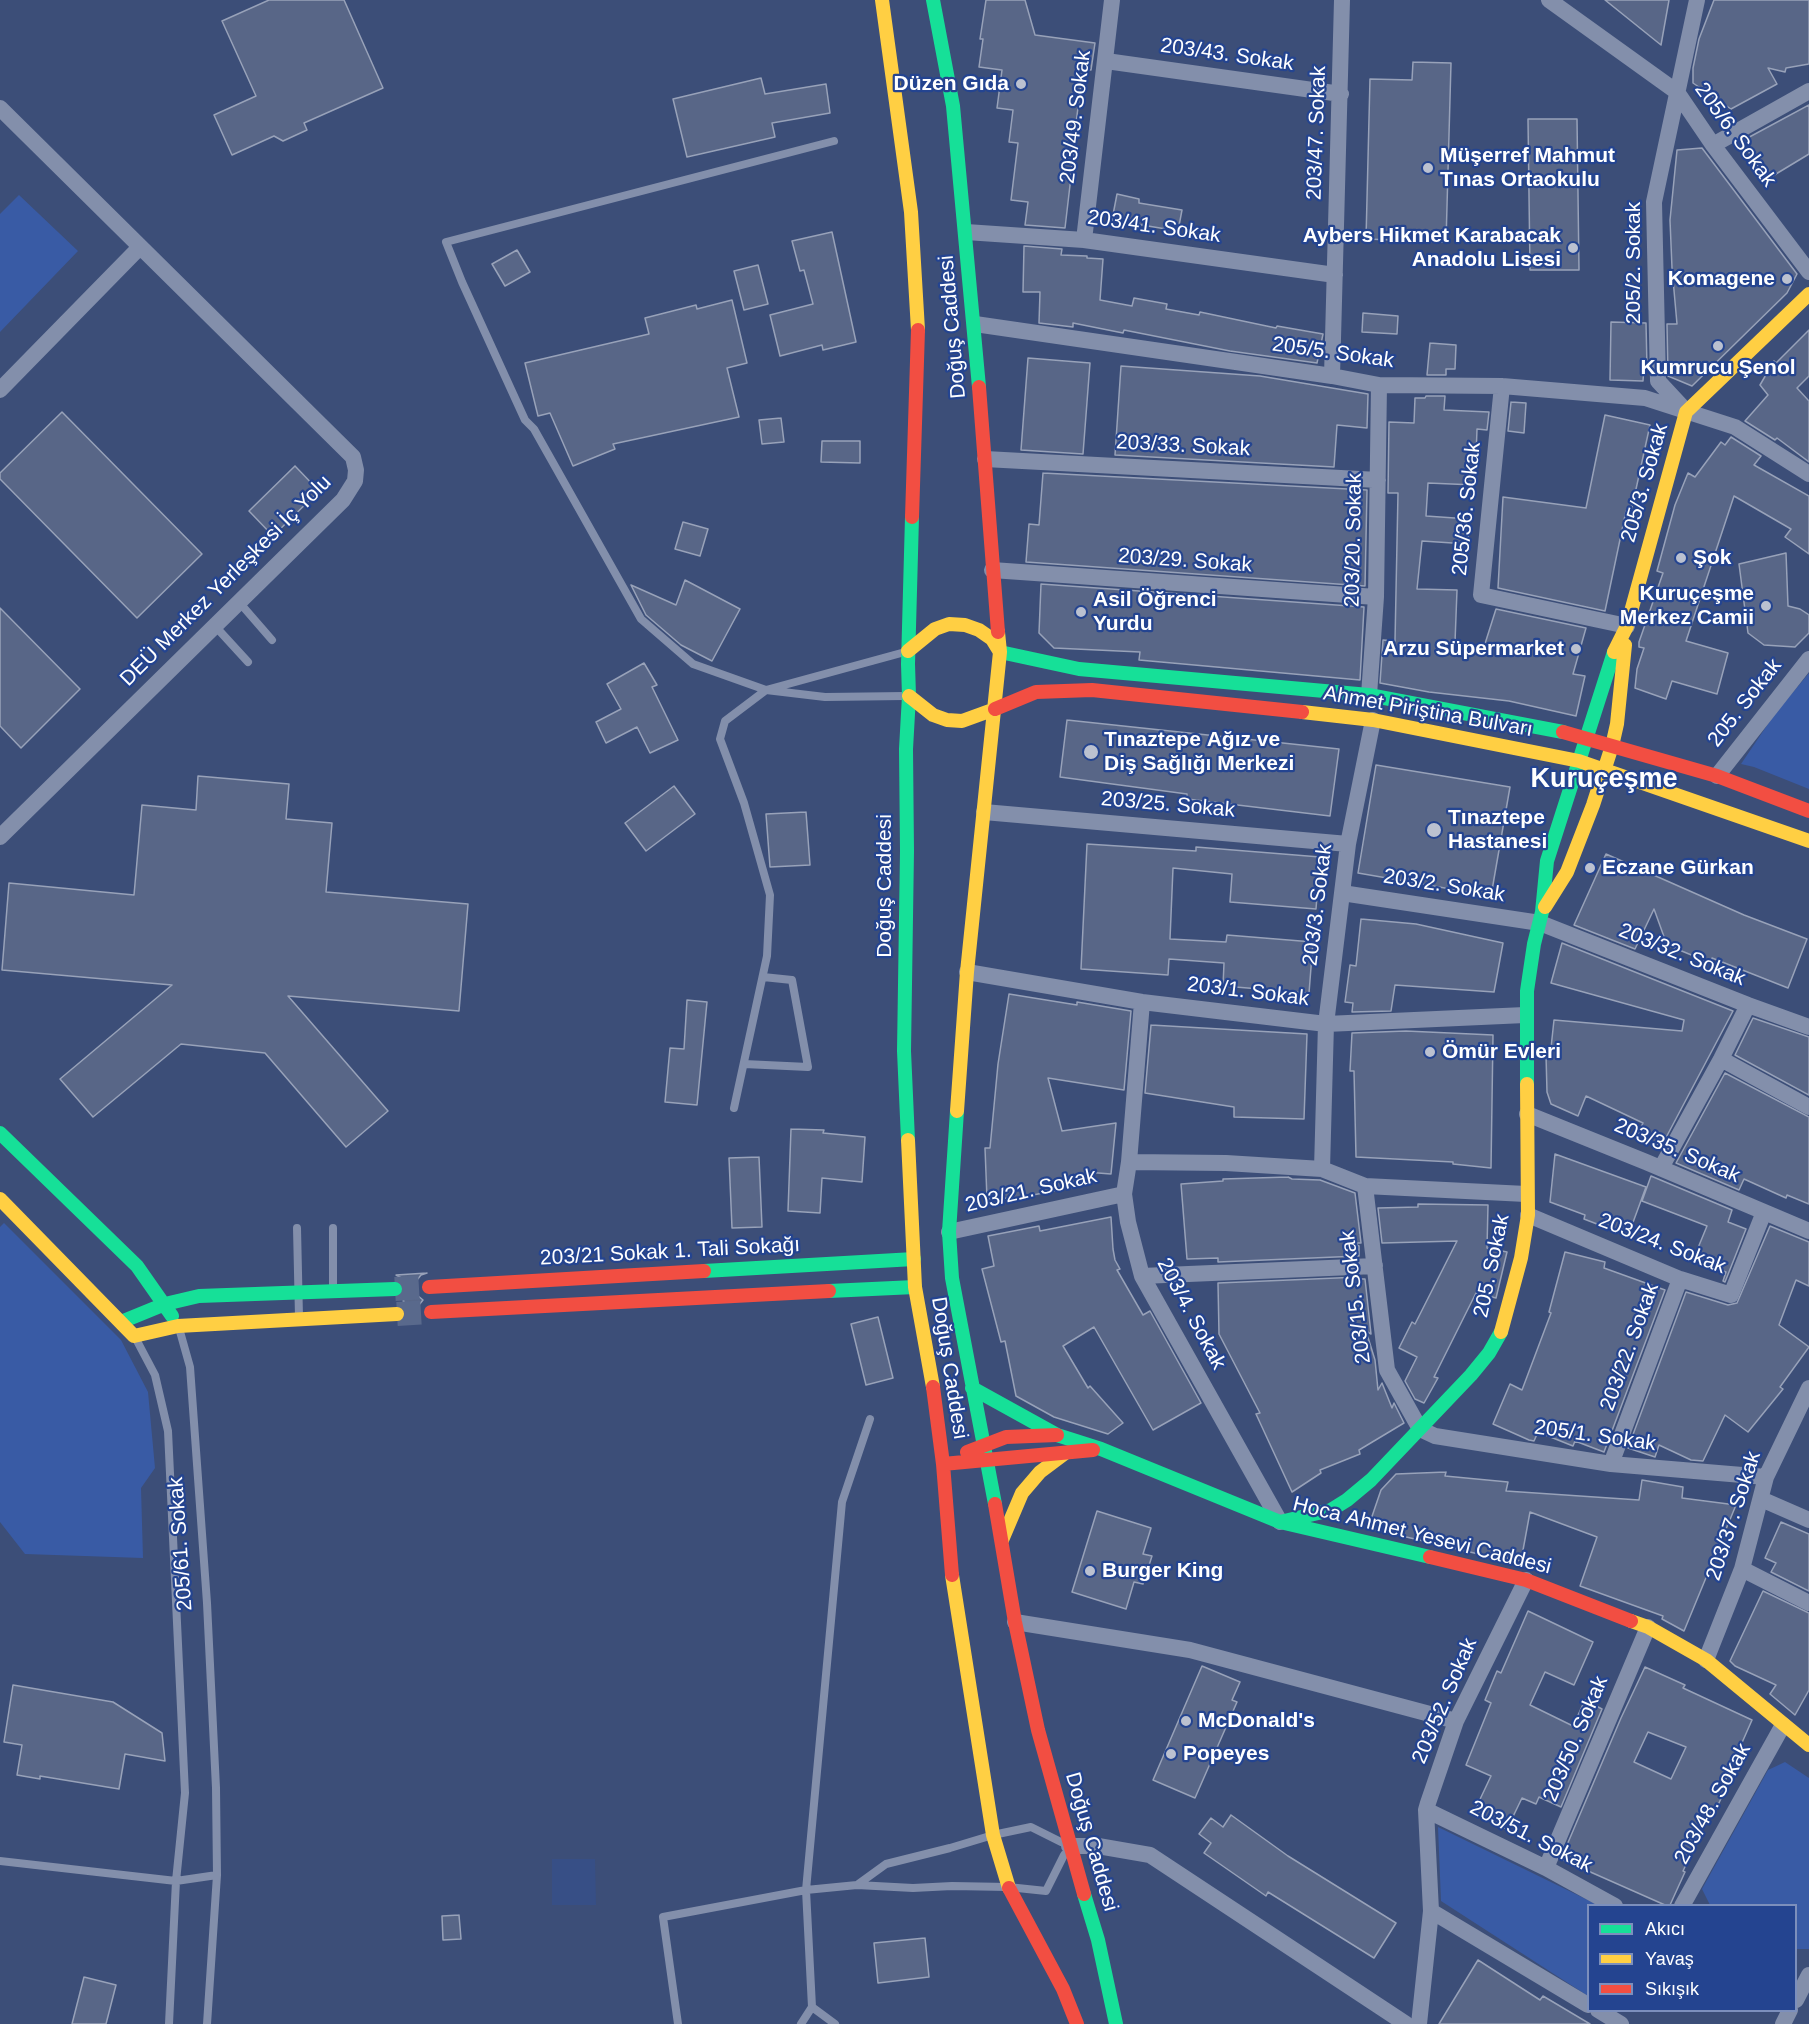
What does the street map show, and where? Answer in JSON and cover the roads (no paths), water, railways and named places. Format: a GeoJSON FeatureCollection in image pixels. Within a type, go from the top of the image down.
{"type":"FeatureCollection","features":[{"type":"Feature","properties":{"kind":"main road","name":"Doğuş Caddesi"},"geometry":{"type":"LineString","coordinates":[[882,0],[911,212],[918,335],[908,651]]}},
{"type":"Feature","properties":{"kind":"main road","name":"Doğuş Caddesi"},"geometry":{"type":"LineString","coordinates":[[933,0],[953,105],[975,324],[1000,652]]}},
{"type":"Feature","properties":{"kind":"main road","name":"205/3. Sokak"},"geometry":{"type":"LineString","coordinates":[[1608,757],[1618,713],[1627,626],[1686,412],[1809,294]]}},
{"type":"Feature","properties":{"kind":"main road"},"geometry":{"type":"LineString","coordinates":[[950,624],[965,625],[979,630],[992,639],[1000,652],[995,709],[962,721],[947,720],[933,716],[909,696],[908,651],[935,628],[950,624]]}},
{"type":"Feature","properties":{"kind":"main road","name":"205/3. Sokak"},"geometry":{"type":"LineString","coordinates":[[1582,749],[1610,660],[1627,626]]}},
{"type":"Feature","properties":{"kind":"main road","name":"Ahmet Piriştina Bulvarı"},"geometry":{"type":"LineString","coordinates":[[1000,652],[1079,669],[1369,695],[1608,757],[1809,841]]}},
{"type":"Feature","properties":{"kind":"main road","name":"Ahmet Piriştina Bulvarı"},"geometry":{"type":"LineString","coordinates":[[995,709],[1036,692],[1092,690],[1372,720],[1582,749],[1608,757],[1717,776],[1809,811]]}},
{"type":"Feature","properties":{"kind":"main road","name":"Doğuş Caddesi"},"geometry":{"type":"LineString","coordinates":[[909,696],[906,749],[904,1051],[915,1287],[934,1394],[943,1464],[952,1579],[993,1835],[1008,1887],[1063,1989],[1077,2024]]}},
{"type":"Feature","properties":{"kind":"main road","name":"Doğuş Caddesi"},"geometry":{"type":"LineString","coordinates":[[995,709],[967,972],[949,1232],[952,1278],[1002,1540],[1015,1622],[1038,1730],[1069,1846],[1098,1940],[1116,2024]]}},
{"type":"Feature","properties":{"kind":"main road","name":"205. Sokak"},"geometry":{"type":"LineString","coordinates":[[1280,1522],[1331,1510],[1347,1500],[1383,1468],[1490,1353],[1503,1327],[1521,1258],[1528,1215],[1526,1015],[1530,968],[1541,918],[1547,861],[1582,749]]}},
{"type":"Feature","properties":{"kind":"main road","name":"205. Sokak"},"geometry":{"type":"LineString","coordinates":[[1541,918],[1567,872],[1587,823],[1608,757]]}},
{"type":"Feature","properties":{"kind":"main road","name":"205/61. Sokak"},"geometry":{"type":"LineString","coordinates":[[0,1133],[137,1266],[178,1326]]}},
{"type":"Feature","properties":{"kind":"main road","name":"205/61. Sokak"},"geometry":{"type":"LineString","coordinates":[[1,1202],[134,1336]]}},
{"type":"Feature","properties":{"kind":"main road","name":"203/21 Sokak 1. Tali Sokağı"},"geometry":{"type":"LineString","coordinates":[[429,1287],[914,1259]]}},
{"type":"Feature","properties":{"kind":"main road"},"geometry":{"type":"LineString","coordinates":[[431,1312],[915,1287]]}},
{"type":"Feature","properties":{"kind":"main road"},"geometry":{"type":"LineString","coordinates":[[134,1336],[178,1326],[299,1320],[333,1305],[395,1289]]}},
{"type":"Feature","properties":{"kind":"main road"},"geometry":{"type":"LineString","coordinates":[[121,1322],[165,1304],[199,1296],[298,1293],[333,1305],[397,1314]]}},
{"type":"Feature","properties":{"kind":"main road"},"geometry":{"type":"LineString","coordinates":[[972,1388],[1057,1435]]}},
{"type":"Feature","properties":{"kind":"main road"},"geometry":{"type":"LineString","coordinates":[[943,1464],[984,1444],[1006,1437],[1057,1435]]}},
{"type":"Feature","properties":{"kind":"main road","name":"Hoca Ahmet Yesevi Caddesi"},"geometry":{"type":"LineString","coordinates":[[1057,1435],[1101,1449],[1280,1522],[1526,1580],[1648,1627],[1706,1660],[1809,1745]]}},
{"type":"Feature","properties":{"kind":"main road"},"geometry":{"type":"LineString","coordinates":[[943,1464],[1101,1449]]}},
{"type":"Feature","properties":{"kind":"main road"},"geometry":{"type":"LineString","coordinates":[[1002,1540],[1022,1493],[1040,1472],[1064,1454]]}},
{"type":"Feature","properties":{"kind":"street","name":"203/49. Sokak"},"geometry":{"type":"LineString","coordinates":[[1084,240],[1112,0]]}},
{"type":"Feature","properties":{"kind":"street","name":"203/47. Sokak"},"geometry":{"type":"LineString","coordinates":[[1332,376],[1342,0]]}},
{"type":"Feature","properties":{"kind":"street","name":"205/6. Sokak"},"geometry":{"type":"LineString","coordinates":[[1549,0],[1677,92],[1809,272]]}},
{"type":"Feature","properties":{"kind":"street","name":"205/2. Sokak"},"geometry":{"type":"LineString","coordinates":[[1686,412],[1658,381],[1654,202],[1697,0]]}},
{"type":"Feature","properties":{"kind":"street","name":"203/43. Sokak"},"geometry":{"type":"LineString","coordinates":[[1106,61],[1341,94]]}},
{"type":"Feature","properties":{"kind":"street"},"geometry":{"type":"LineString","coordinates":[[1713,144],[1809,91]]}},
{"type":"Feature","properties":{"kind":"street","name":"DEÜ Merkez Yerleşkesi İç Yolu"},"geometry":{"type":"LineString","coordinates":[[0,108],[353,457],[356,470],[355,481],[343,500],[0,837]]}},
{"type":"Feature","properties":{"kind":"street","name":"203/41. Sokak"},"geometry":{"type":"LineString","coordinates":[[966,232],[1084,240],[1335,275]]}},
{"type":"Feature","properties":{"kind":"street"},"geometry":{"type":"LineString","coordinates":[[0,390],[140,247]]}},
{"type":"Feature","properties":{"kind":"street","name":"205/5. Sokak"},"geometry":{"type":"LineString","coordinates":[[975,324],[1332,376],[1379,385],[1502,386],[1645,398],[1735,427],[1809,474]]}},
{"type":"Feature","properties":{"kind":"street","name":"203/20. Sokak"},"geometry":{"type":"LineString","coordinates":[[1369,695],[1376,597],[1379,385]]}},
{"type":"Feature","properties":{"kind":"street","name":"205/36. Sokak"},"geometry":{"type":"LineString","coordinates":[[1502,386],[1481,595],[1627,626]]}},
{"type":"Feature","properties":{"kind":"street","name":"203/33. Sokak"},"geometry":{"type":"LineString","coordinates":[[985,459],[1378,480]]}},
{"type":"Feature","properties":{"kind":"street","name":"203/29. Sokak"},"geometry":{"type":"LineString","coordinates":[[992,570],[1376,597]]}},
{"type":"Feature","properties":{"kind":"street","name":"205. Sokak"},"geometry":{"type":"LineString","coordinates":[[1717,776],[1809,659]]}},
{"type":"Feature","properties":{"kind":"street","name":"203/3. Sokak"},"geometry":{"type":"LineString","coordinates":[[1322,1169],[1326,1024],[1348,844],[1372,720]]}},
{"type":"Feature","properties":{"kind":"street","name":"203/25. Sokak"},"geometry":{"type":"LineString","coordinates":[[984,812],[1348,844]]}},
{"type":"Feature","properties":{"kind":"street","name":"203/2. Sokak"},"geometry":{"type":"LineString","coordinates":[[1342,892],[1541,918]]}},
{"type":"Feature","properties":{"kind":"street","name":"203/32. Sokak"},"geometry":{"type":"LineString","coordinates":[[1541,918],[1748,1005],[1809,1027]]}},
{"type":"Feature","properties":{"kind":"street","name":"203/1. Sokak"},"geometry":{"type":"LineString","coordinates":[[967,972],[1142,1002],[1326,1024],[1526,1015]]}},
{"type":"Feature","properties":{"kind":"street","name":"203/4. Sokak"},"geometry":{"type":"LineString","coordinates":[[1142,1002],[1129,1162],[1124,1194],[1128,1222],[1142,1276],[1280,1522]]}},
{"type":"Feature","properties":{"kind":"street"},"geometry":{"type":"LineString","coordinates":[[1661,1168],[1748,1005]]}},
{"type":"Feature","properties":{"kind":"street"},"geometry":{"type":"LineString","coordinates":[[1721,1059],[1809,1107]]}},
{"type":"Feature","properties":{"kind":"street","name":"203/35. Sokak"},"geometry":{"type":"LineString","coordinates":[[1527,1114],[1809,1231]]}},
{"type":"Feature","properties":{"kind":"street"},"geometry":{"type":"LineString","coordinates":[[1129,1162],[1226,1163],[1322,1169],[1365,1186],[1527,1194]]}},
{"type":"Feature","properties":{"kind":"street","name":"203/15. Sokak"},"geometry":{"type":"LineString","coordinates":[[1365,1186],[1387,1370],[1419,1430]]}},
{"type":"Feature","properties":{"kind":"street","name":"203/21. Sokak"},"geometry":{"type":"LineString","coordinates":[[949,1232],[1124,1194]]}},
{"type":"Feature","properties":{"kind":"street","name":"203/24. Sokak"},"geometry":{"type":"LineString","coordinates":[[1528,1215],[1680,1279],[1731,1294],[1764,1212]]}},
{"type":"Feature","properties":{"kind":"street"},"geometry":{"type":"LineString","coordinates":[[1142,1276],[1375,1266]]}},
{"type":"Feature","properties":{"kind":"street","name":"203/22. Sokak"},"geometry":{"type":"LineString","coordinates":[[1611,1464],[1680,1279]]}},
{"type":"Feature","properties":{"kind":"street","name":"203/37. Sokak"},"geometry":{"type":"LineString","coordinates":[[1706,1660],[1742,1569],[1766,1477],[1809,1388]]}},
{"type":"Feature","properties":{"kind":"street","name":"205/1. Sokak"},"geometry":{"type":"LineString","coordinates":[[1419,1430],[1435,1436],[1611,1464],[1766,1477]]}},
{"type":"Feature","properties":{"kind":"street"},"geometry":{"type":"LineString","coordinates":[[1761,1499],[1809,1520]]}},
{"type":"Feature","properties":{"kind":"street"},"geometry":{"type":"LineString","coordinates":[[1742,1569],[1809,1602]]}},
{"type":"Feature","properties":{"kind":"street","name":"203/52. Sokak"},"geometry":{"type":"LineString","coordinates":[[1419,2024],[1431,1911],[1426,1810],[1456,1721],[1526,1580]]}},
{"type":"Feature","properties":{"kind":"street"},"geometry":{"type":"LineString","coordinates":[[1015,1622],[1190,1650],[1456,1721]]}},
{"type":"Feature","properties":{"kind":"street","name":"203/50. Sokak"},"geometry":{"type":"LineString","coordinates":[[1546,1868],[1648,1627]]}},
{"type":"Feature","properties":{"kind":"street","name":"203/48. Sokak"},"geometry":{"type":"LineString","coordinates":[[1683,1904],[1784,1725]]}},
{"type":"Feature","properties":{"kind":"street","name":"203/51. Sokak"},"geometry":{"type":"LineString","coordinates":[[1426,1810],[1546,1868],[1613,1904]]}},
{"type":"Feature","properties":{"kind":"street"},"geometry":{"type":"LineString","coordinates":[[1069,1846],[1098,1846],[1150,1855],[1406,2024]]}},
{"type":"Feature","properties":{"kind":"street"},"geometry":{"type":"LineString","coordinates":[[1431,1911],[1587,2004]]}},
{"type":"Feature","properties":{"kind":"street"},"geometry":{"type":"LineString","coordinates":[[1797,1992],[1809,1975]]}},
{"type":"Feature","properties":{"kind":"street"},"geometry":{"type":"LineString","coordinates":[[1601,2012],[1621,2024]]}},
{"type":"Feature","properties":{"kind":"lane"},"geometry":{"type":"LineString","coordinates":[[834,141],[446,242],[525,420],[534,429],[640,619],[693,664],[766,690],[825,697],[909,696]]}},
{"type":"Feature","properties":{"kind":"lane"},"geometry":{"type":"LineString","coordinates":[[239,602],[272,640]]}},
{"type":"Feature","properties":{"kind":"lane"},"geometry":{"type":"LineString","coordinates":[[215,626],[248,662]]}},
{"type":"Feature","properties":{"kind":"lane"},"geometry":{"type":"LineString","coordinates":[[734,1108],[767,956],[770,895],[744,803],[720,739],[725,721],[766,690],[908,651]]}},
{"type":"Feature","properties":{"kind":"lane"},"geometry":{"type":"LineString","coordinates":[[744,1064],[808,1067],[792,980],[762,977]]}},
{"type":"Feature","properties":{"kind":"lane"},"geometry":{"type":"LineString","coordinates":[[333,1227],[333,1305]]}},
{"type":"Feature","properties":{"kind":"lane"},"geometry":{"type":"LineString","coordinates":[[297,1228],[299,1320]]}},
{"type":"Feature","properties":{"kind":"lane","name":"205/61. Sokak"},"geometry":{"type":"LineString","coordinates":[[178,1326],[190,1366],[205,1580],[216,1788],[217,1875],[207,2024]]}},
{"type":"Feature","properties":{"kind":"lane","name":"205/61. Sokak"},"geometry":{"type":"LineString","coordinates":[[134,1336],[155,1375],[168,1431],[185,1793],[176,1881],[169,2024]]}},
{"type":"Feature","properties":{"kind":"lane"},"geometry":{"type":"LineString","coordinates":[[801,2024],[812,2007],[806,1890],[843,1502],[870,1419]]}},
{"type":"Feature","properties":{"kind":"lane"},"geometry":{"type":"LineString","coordinates":[[678,2024],[663,1917],[806,1890],[857,1885],[913,1888],[1008,1887],[1047,1892],[1069,1846],[1031,1827],[886,1864],[857,1885]]}},
{"type":"Feature","properties":{"kind":"lane"},"geometry":{"type":"LineString","coordinates":[[0,1861],[176,1881],[217,1875]]}},
{"type":"Feature","properties":{"kind":"lane"},"geometry":{"type":"LineString","coordinates":[[812,2007],[835,2024]]}},
{"type":"Feature","properties":{"kind":"tunnel"},"geometry":{"type":"LineString","coordinates":[[395,1289],[429,1287]]}},
{"type":"Feature","properties":{"kind":"tunnel"},"geometry":{"type":"LineString","coordinates":[[397,1314],[431,1312]]}},
{"type":"Feature","properties":{"kind":"place","name":"Düzen Gıda"},"geometry":{"type":"Point","coordinates":[1021,84]}},
{"type":"Feature","properties":{"kind":"place","name":"Müşerref Mahmut Tınas Ortaokulu"},"geometry":{"type":"Point","coordinates":[1428,168]}},
{"type":"Feature","properties":{"kind":"place","name":"Aybers Hikmet Karabacak Anadolu Lisesi"},"geometry":{"type":"Point","coordinates":[1573,248]}},
{"type":"Feature","properties":{"kind":"place","name":"Komagene"},"geometry":{"type":"Point","coordinates":[1787,279]}},
{"type":"Feature","properties":{"kind":"place","name":"Kumrucu Şenol"},"geometry":{"type":"Point","coordinates":[1718,346]}},
{"type":"Feature","properties":{"kind":"place","name":"Şok"},"geometry":{"type":"Point","coordinates":[1681,558]}},
{"type":"Feature","properties":{"kind":"place","name":"Kuruçeşme Merkez Camii"},"geometry":{"type":"Point","coordinates":[1766,606]}},
{"type":"Feature","properties":{"kind":"place","name":"Asil Öğrenci Yurdu"},"geometry":{"type":"Point","coordinates":[1081,612]}},
{"type":"Feature","properties":{"kind":"place","name":"Arzu Süpermarket"},"geometry":{"type":"Point","coordinates":[1576,649]}},
{"type":"Feature","properties":{"kind":"place","name":"Tınaztepe Ağız ve Diş Sağlığı Merkezi"},"geometry":{"type":"Point","coordinates":[1091,752]}},
{"type":"Feature","properties":{"kind":"place","name":"Tınaztepe Hastanesi"},"geometry":{"type":"Point","coordinates":[1434,830]}},
{"type":"Feature","properties":{"kind":"place","name":"Eczane Gürkan"},"geometry":{"type":"Point","coordinates":[1590,868]}},
{"type":"Feature","properties":{"kind":"place","name":"Ömür Evleri"},"geometry":{"type":"Point","coordinates":[1430,1052]}},
{"type":"Feature","properties":{"kind":"place","name":"Burger King"},"geometry":{"type":"Point","coordinates":[1090,1571]}},
{"type":"Feature","properties":{"kind":"place","name":"McDonald's"},"geometry":{"type":"Point","coordinates":[1186,1721]}},
{"type":"Feature","properties":{"kind":"place","name":"Popeyes"},"geometry":{"type":"Point","coordinates":[1171,1754]}},
{"type":"Feature","properties":{"kind":"district","name":"Kuruçeşme"},"geometry":{"type":"Point","coordinates":[1604,780]}}]}
